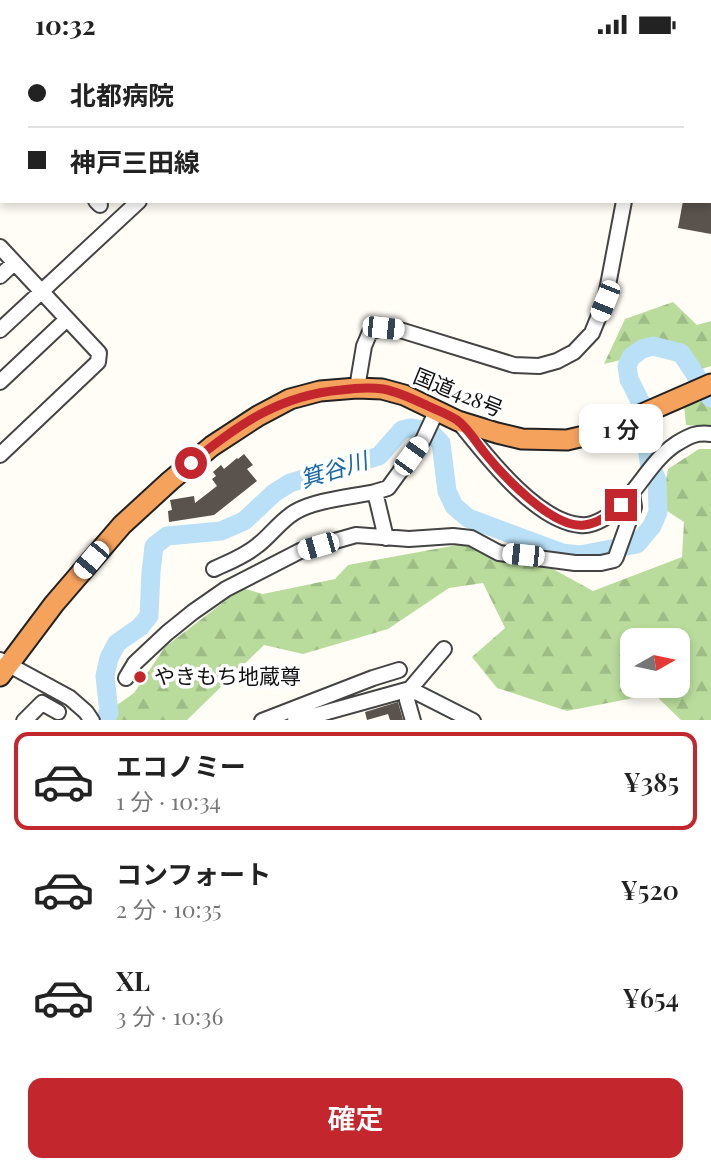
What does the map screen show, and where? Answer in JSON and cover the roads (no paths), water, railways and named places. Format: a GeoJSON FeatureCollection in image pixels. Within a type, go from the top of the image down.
{"type":"FeatureCollection","features":[{"type":"Feature","properties":{"kind":"highway","name":"国道428号"},"geometry":{"type":"LineString","coordinates":[[3,667],[122,525],[212,446],[290,399],[320,391],[382,389],[404,395],[434,416],[522,439],[567,440],[601,432],[711,384]]}},
{"type":"Feature","properties":{"kind":"street"},"geometry":{"type":"LineString","coordinates":[[0,330],[137,203]]}},
{"type":"Feature","properties":{"kind":"street"},"geometry":{"type":"LineString","coordinates":[[357,388],[364,346],[370,332],[383,328],[400,330],[514,365],[539,366],[574,352],[592,333],[605,301],[624,203]]}},
{"type":"Feature","properties":{"kind":"street"},"geometry":{"type":"LineString","coordinates":[[0,247],[99,353],[99,362],[0,455]]}},
{"type":"Feature","properties":{"kind":"street"},"geometry":{"type":"LineString","coordinates":[[0,276],[14,263]]}},
{"type":"Feature","properties":{"kind":"street"},"geometry":{"type":"LineString","coordinates":[[0,382],[67,319]]}},
{"type":"Feature","properties":{"kind":"street"},"geometry":{"type":"LineString","coordinates":[[214,569],[248,553],[296,511],[314,504],[388,488],[423,440],[434,416]]}},
{"type":"Feature","properties":{"kind":"street"},"geometry":{"type":"LineString","coordinates":[[458,421],[516,488],[545,511],[566,522],[582,526],[596,522],[621,505],[659,458],[685,438],[699,432],[711,434]]}},
{"type":"Feature","properties":{"kind":"street"},"geometry":{"type":"LineString","coordinates":[[375,492],[386,538]]}},
{"type":"Feature","properties":{"kind":"street"},"geometry":{"type":"LineString","coordinates":[[126,678],[135,663],[192,612],[240,581],[300,551],[356,535],[409,540],[453,536],[471,538],[499,553],[575,563],[601,563],[614,560],[619,550],[634,507],[632,493]]}},
{"type":"Feature","properties":{"kind":"street"},"geometry":{"type":"LineString","coordinates":[[413,720],[407,700],[410,689],[444,649]]}},
{"type":"Feature","properties":{"kind":"street"},"geometry":{"type":"LineString","coordinates":[[3,667],[60,693],[78,705],[92,720]]}},
{"type":"Feature","properties":{"kind":"street"},"geometry":{"type":"LineString","coordinates":[[262,720],[399,670]]}},
{"type":"Feature","properties":{"kind":"street"},"geometry":{"type":"LineString","coordinates":[[295,720],[410,689],[472,720]]}},
{"type":"Feature","properties":{"kind":"street"},"geometry":{"type":"LineString","coordinates":[[24,720],[42,703],[58,712]]}},
{"type":"Feature","properties":{"kind":"street"},"geometry":{"type":"LineString","coordinates":[[349,704],[354,720]]}},
{"type":"Feature","properties":{"kind":"waterway","name":"箕谷川"},"geometry":{"type":"LineString","coordinates":[[104,720],[109,713],[105,676],[109,658],[117,643],[140,627],[149,616],[154,546],[167,536],[221,531],[244,521],[274,493],[290,483],[379,456],[402,430],[410,428],[429,431],[441,443],[447,491],[454,506],[468,518],[562,553],[580,555],[637,544],[652,526],[658,512],[657,480],[649,462],[642,405],[629,379],[627,366],[631,357],[642,349],[653,346],[681,353],[711,398]]}},
{"type":"Feature","properties":{"kind":"place","name":"やきもち地蔵尊"},"geometry":{"type":"Point","coordinates":[140,677]}}]}
